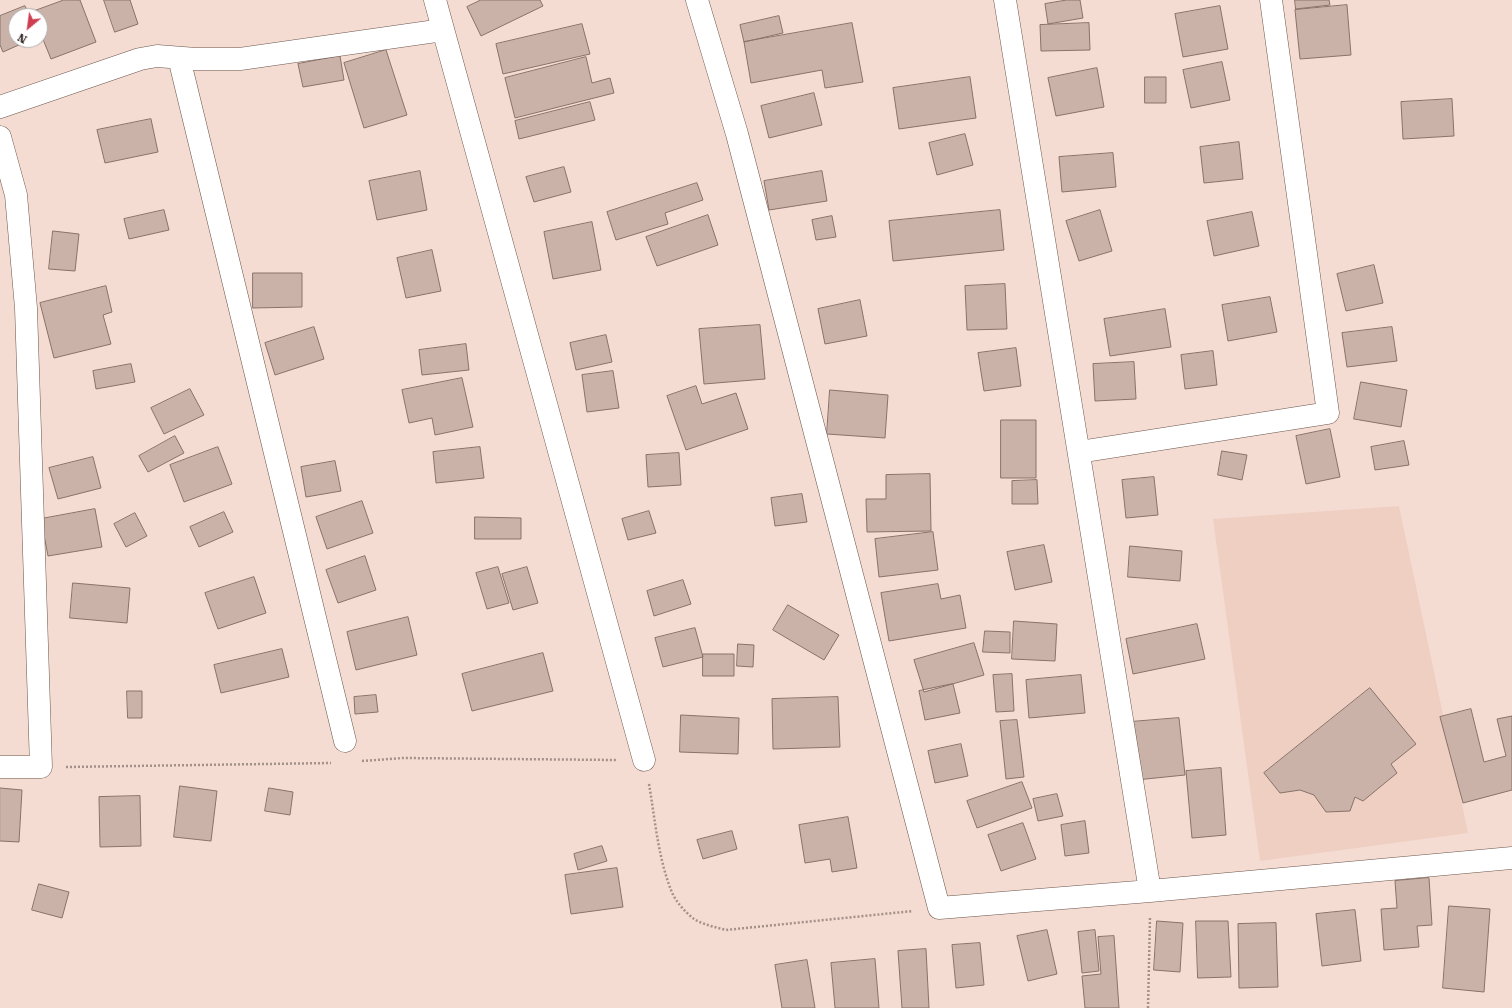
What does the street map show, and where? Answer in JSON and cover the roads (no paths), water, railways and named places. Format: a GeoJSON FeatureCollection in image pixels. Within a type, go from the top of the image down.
{"type":"FeatureCollection","features":[{"type":"Feature","properties":{"kind":"street"},"geometry":{"type":"LineString","coordinates":[[435,0],[644,760]]}},
{"type":"Feature","properties":{"kind":"street"},"geometry":{"type":"LineString","coordinates":[[697,0],[737,134],[939,908],[1150,891],[1512,858]]}},
{"type":"Feature","properties":{"kind":"street"},"geometry":{"type":"LineString","coordinates":[[1005,0],[1150,891]]}},
{"type":"Feature","properties":{"kind":"street"},"geometry":{"type":"LineString","coordinates":[[1079,452],[1328,413],[1271,0]]}},
{"type":"Feature","properties":{"kind":"street"},"geometry":{"type":"LineString","coordinates":[[0,107],[140,59],[157,56],[179,58],[240,59],[444,30]]}},
{"type":"Feature","properties":{"kind":"street"},"geometry":{"type":"LineString","coordinates":[[179,58],[345,740]]}},
{"type":"Feature","properties":{"kind":"street"},"geometry":{"type":"LineString","coordinates":[[0,137],[16,195],[26,308],[41,767],[0,767]]}}]}
